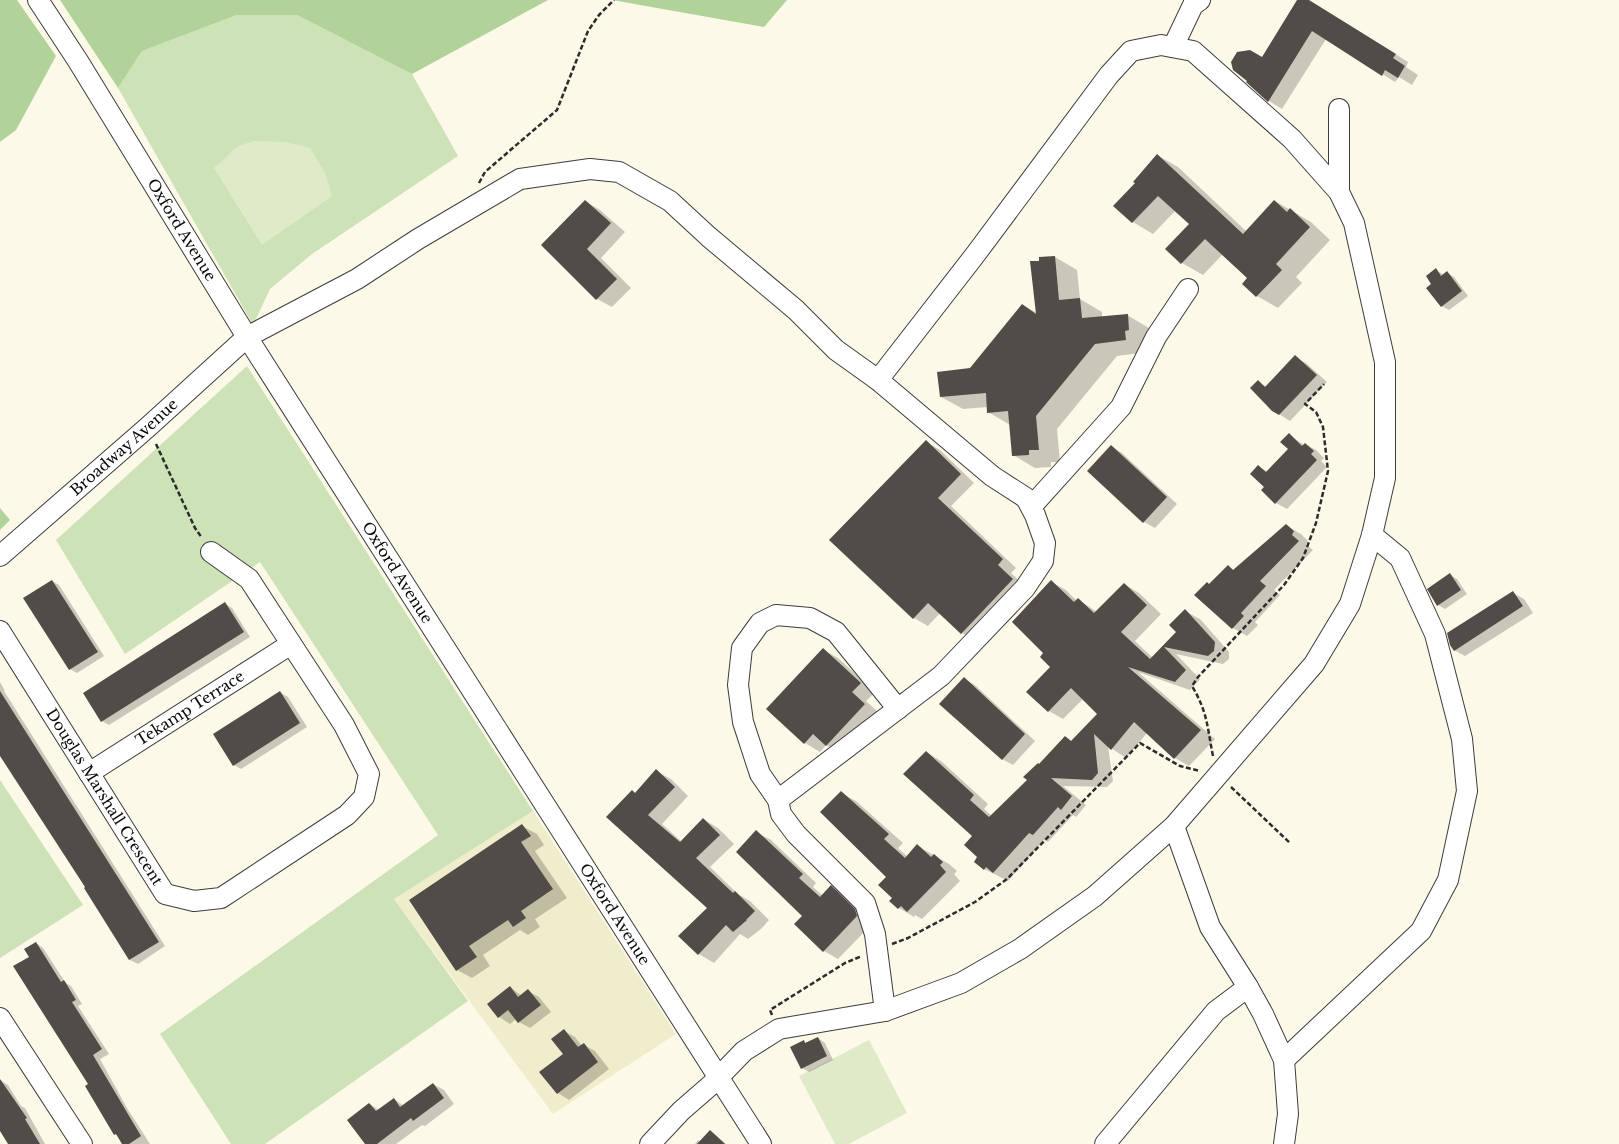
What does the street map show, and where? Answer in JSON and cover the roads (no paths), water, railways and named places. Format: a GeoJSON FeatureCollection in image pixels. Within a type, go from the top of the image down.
{"type":"FeatureCollection","features":[{"type":"Feature","properties":{"kind":"street","name":"Oxford Avenue"},"geometry":{"type":"LineString","coordinates":[[38,0],[78,61],[247,337],[761,1144]]}},
{"type":"Feature","properties":{"kind":"street"},"geometry":{"type":"LineString","coordinates":[[1173,47],[1193,5],[1200,0]]}},
{"type":"Feature","properties":{"kind":"street"},"geometry":{"type":"LineString","coordinates":[[650,1144],[681,1110],[744,1051],[779,1029],[885,1011],[961,983],[1020,949],[1095,896],[1174,826],[1314,664],[1350,604],[1372,535],[1386,478],[1385,362],[1354,223],[1339,192],[1292,139],[1193,51],[1161,45],[1131,51],[1109,74],[975,255],[878,380]]}},
{"type":"Feature","properties":{"kind":"street"},"geometry":{"type":"LineString","coordinates":[[1339,109],[1339,192]]}},
{"type":"Feature","properties":{"kind":"street","name":"Broadway Avenue"},"geometry":{"type":"LineString","coordinates":[[0,556],[148,427],[247,337],[357,279],[418,239],[520,179],[590,169],[619,172],[670,201],[709,237],[796,310],[836,350],[878,380],[992,476],[1026,498],[1031,507]]}},
{"type":"Feature","properties":{"kind":"street"},"geometry":{"type":"LineString","coordinates":[[778,800],[941,676],[1025,588],[1043,562],[1045,543],[1031,507],[1122,407],[1156,337],[1188,289]]}},
{"type":"Feature","properties":{"kind":"street"},"geometry":{"type":"LineString","coordinates":[[1284,1060],[1421,932],[1448,880],[1467,791],[1462,739],[1435,634],[1400,558],[1372,535]]}},
{"type":"Feature","properties":{"kind":"street","name":"Douglas Marshall Crescent"},"geometry":{"type":"LineString","coordinates":[[0,632],[165,894],[194,901],[221,898],[347,815],[364,797],[369,774],[344,726],[249,579],[212,552]]}},
{"type":"Feature","properties":{"kind":"street"},"geometry":{"type":"LineString","coordinates":[[885,1011],[875,934],[864,903],[796,834],[781,814],[778,800],[760,774],[743,722],[738,685],[742,648],[760,623],[776,615],[810,618],[836,632],[898,709]]}},
{"type":"Feature","properties":{"kind":"street","name":"Tekamp Terrace"},"geometry":{"type":"LineString","coordinates":[[89,773],[291,644]]}},
{"type":"Feature","properties":{"kind":"street"},"geometry":{"type":"LineString","coordinates":[[1174,826],[1210,927],[1248,986],[1284,1060],[1288,1114],[1284,1144]]}},
{"type":"Feature","properties":{"kind":"street"},"geometry":{"type":"LineString","coordinates":[[1105,1144],[1216,1010],[1248,986]]}},
{"type":"Feature","properties":{"kind":"street"},"geometry":{"type":"LineString","coordinates":[[0,1018],[82,1144]]}}]}
